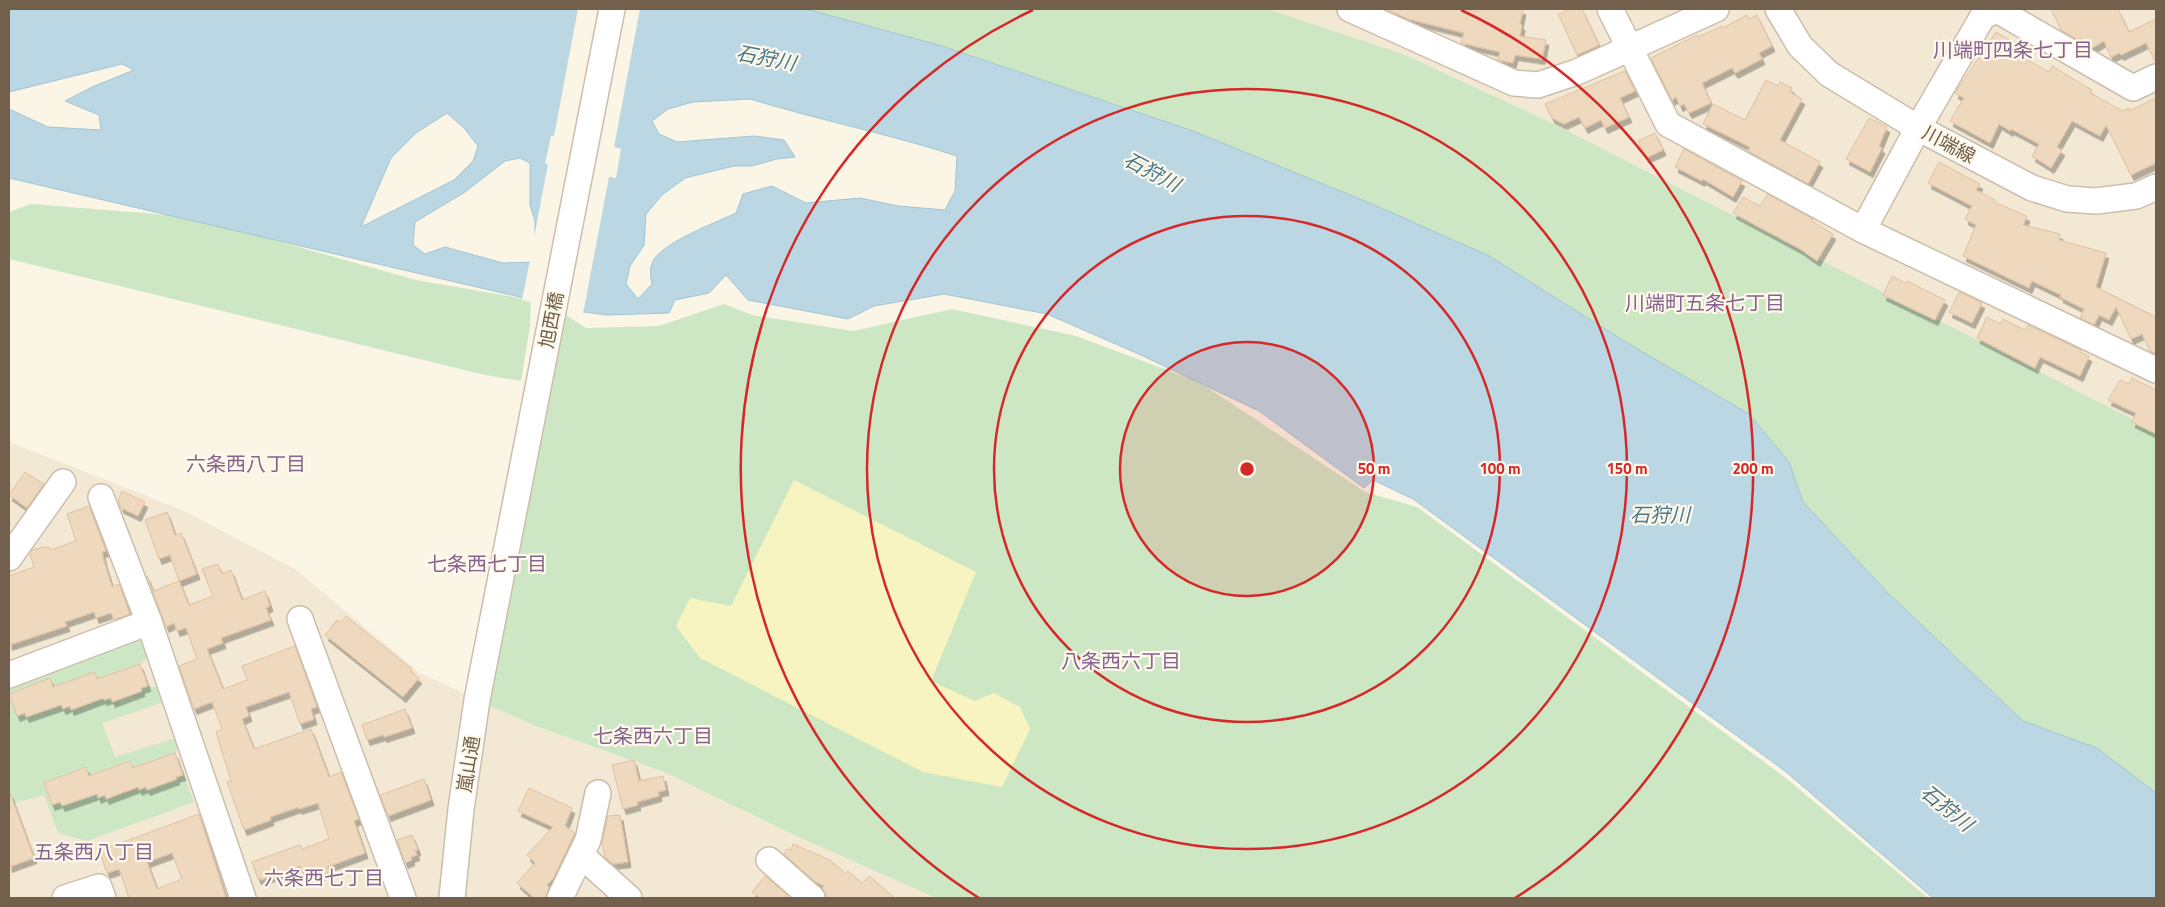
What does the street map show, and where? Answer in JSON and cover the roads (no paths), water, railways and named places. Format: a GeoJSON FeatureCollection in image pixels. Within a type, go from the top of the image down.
{"type":"FeatureCollection","features":[{"type":"Feature","properties":{"kind":"street","name":"旭西橋"},"geometry":{"type":"LineString","coordinates":[[491,631],[612,9]]}},
{"type":"Feature","properties":{"kind":"street"},"geometry":{"type":"LineString","coordinates":[[1350,9],[1385,16],[1514,83],[1538,85],[1576,72],[1716,9]]}},
{"type":"Feature","properties":{"kind":"street"},"geometry":{"type":"LineString","coordinates":[[1610,9],[1668,124],[1863,230],[2150,361]]}},
{"type":"Feature","properties":{"kind":"street","name":"川端線"},"geometry":{"type":"LineString","coordinates":[[1778,9],[1800,46],[1829,74],[1918,128],[2032,188],[2067,199],[2096,201],[2136,196],[2156,187]]}},
{"type":"Feature","properties":{"kind":"street"},"geometry":{"type":"LineString","coordinates":[[1863,230],[1918,128],[1983,16],[1999,9],[2133,88],[2156,78]]}},
{"type":"Feature","properties":{"kind":"street"},"geometry":{"type":"LineString","coordinates":[[9,558],[63,482]]}},
{"type":"Feature","properties":{"kind":"street"},"geometry":{"type":"LineString","coordinates":[[102,497],[149,622],[243,898]]}},
{"type":"Feature","properties":{"kind":"street"},"geometry":{"type":"LineString","coordinates":[[300,619],[403,898]]}},
{"type":"Feature","properties":{"kind":"street"},"geometry":{"type":"LineString","coordinates":[[9,675],[149,622]]}},
{"type":"Feature","properties":{"kind":"street","name":"嵐山通"},"geometry":{"type":"LineString","coordinates":[[452,898],[461,809],[491,631]]}},
{"type":"Feature","properties":{"kind":"street"},"geometry":{"type":"LineString","coordinates":[[560,898],[582,856],[588,840],[598,793]]}},
{"type":"Feature","properties":{"kind":"street"},"geometry":{"type":"LineString","coordinates":[[582,856],[629,898]]}},
{"type":"Feature","properties":{"kind":"street"},"geometry":{"type":"LineString","coordinates":[[769,860],[812,898]]}},
{"type":"Feature","properties":{"kind":"street"},"geometry":{"type":"LineString","coordinates":[[65,898],[99,887],[102,898]]}},
{"type":"Feature","properties":{"kind":"water","name":"石狩川"},"geometry":{"type":"Polygon","coordinates":[[[9,9],[806,9],[942,46],[1193,131],[1372,204],[1489,256],[1629,344],[1749,414],[1789,462],[1803,502],[1888,593],[2023,721],[2097,748],[2156,793],[2156,898],[1933,898],[1785,771],[1413,499],[1373,480],[1364,488],[1259,411],[1143,356],[1047,314],[944,294],[874,306],[848,319],[748,300],[726,275],[709,293],[675,300],[669,313],[607,315],[584,312],[9,178],[9,109],[48,127],[101,130],[99,115],[65,101],[92,87],[134,70],[122,64],[9,92],[9,9]],[[750,99],[693,102],[668,109],[652,121],[659,134],[677,142],[754,136],[784,140],[795,157],[777,159],[752,166],[734,166],[685,178],[662,195],[646,214],[644,245],[630,266],[626,284],[638,299],[652,284],[651,267],[655,258],[662,251],[681,238],[736,213],[743,194],[772,186],[806,203],[860,198],[898,206],[945,210],[955,191],[957,156],[750,99]],[[447,113],[416,133],[391,158],[361,227],[454,180],[473,161],[478,146],[464,128],[447,113]],[[520,158],[505,161],[465,192],[415,222],[413,245],[425,254],[445,247],[503,263],[535,262],[535,221],[530,205],[530,163],[520,158]]]}},
{"type":"Feature","properties":{"kind":"district","name":"川端町四条七丁目"},"geometry":{"type":"Point","coordinates":[2013,50]}},
{"type":"Feature","properties":{"kind":"district","name":"川端町五条七丁目"},"geometry":{"type":"Point","coordinates":[1705,303]}},
{"type":"Feature","properties":{"kind":"district","name":"六条西八丁目"},"geometry":{"type":"Point","coordinates":[246,464]}},
{"type":"Feature","properties":{"kind":"district","name":"七条西七丁目"},"geometry":{"type":"Point","coordinates":[487,564]}},
{"type":"Feature","properties":{"kind":"district","name":"八条西六丁目"},"geometry":{"type":"Point","coordinates":[1121,661]}},
{"type":"Feature","properties":{"kind":"district","name":"七条西六丁目"},"geometry":{"type":"Point","coordinates":[653,736]}},
{"type":"Feature","properties":{"kind":"district","name":"五条西八丁目"},"geometry":{"type":"Point","coordinates":[94,852]}},
{"type":"Feature","properties":{"kind":"district","name":"六条西七丁目"},"geometry":{"type":"Point","coordinates":[324,878]}}]}
